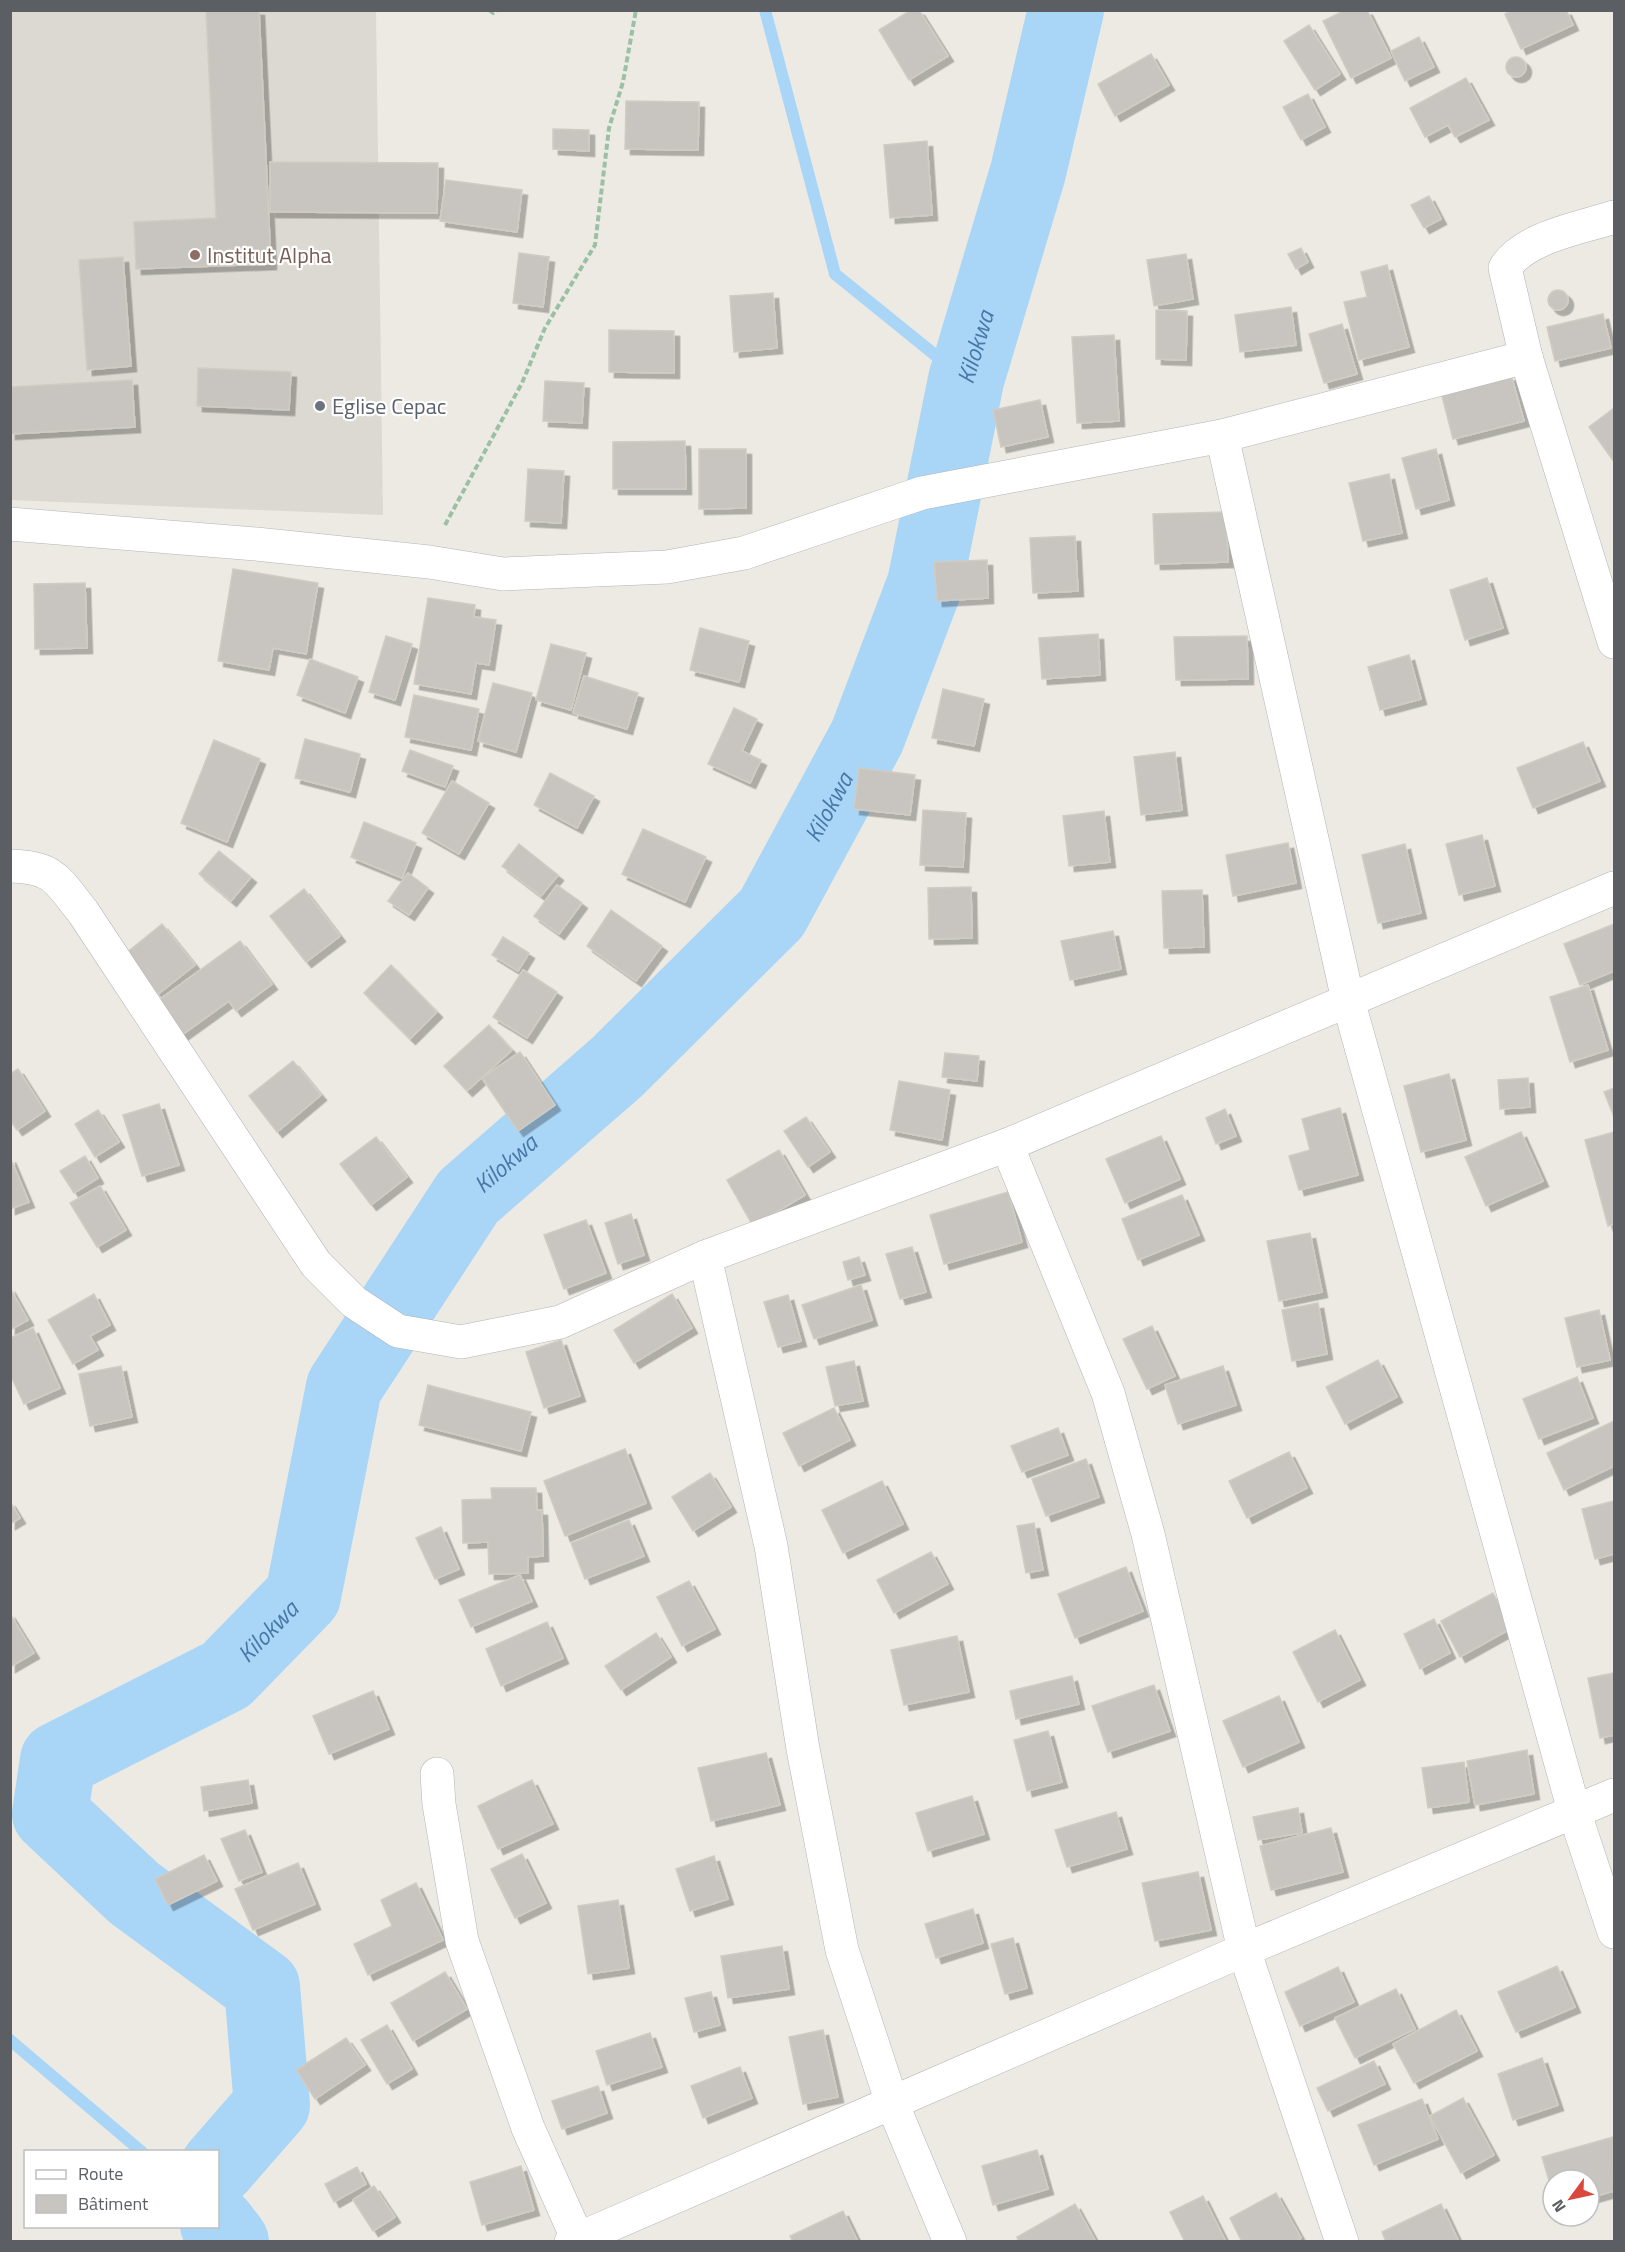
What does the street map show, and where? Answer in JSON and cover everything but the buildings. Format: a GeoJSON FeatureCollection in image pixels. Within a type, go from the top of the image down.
{"type":"FeatureCollection","features":[{"type":"Feature","properties":{"kind":"street"},"geometry":{"type":"LineString","coordinates":[[1614,217],[1526,246],[1511,258],[1505,268],[1505,279],[1526,357],[1614,642]]}},
{"type":"Feature","properties":{"kind":"street"},"geometry":{"type":"LineString","coordinates":[[10,524],[256,544],[429,562],[503,574],[667,567],[744,553],[944,489],[1222,436],[1526,357]]}},
{"type":"Feature","properties":{"kind":"street"},"geometry":{"type":"LineString","coordinates":[[1222,436],[1348,1000],[1575,1814],[1614,1932]]}},
{"type":"Feature","properties":{"kind":"street"},"geometry":{"type":"LineString","coordinates":[[10,866],[31,866],[53,874],[89,922],[316,1264],[354,1302],[398,1331],[461,1342],[560,1322],[705,1257],[1007,1145],[1614,888]]}},
{"type":"Feature","properties":{"kind":"street"},"geometry":{"type":"LineString","coordinates":[[1007,1145],[1108,1393],[1148,1534],[1244,1950],[1342,2241]]}},
{"type":"Feature","properties":{"kind":"street"},"geometry":{"type":"LineString","coordinates":[[705,1257],[771,1546],[803,1749],[842,1950],[892,2103],[950,2241]]}},
{"type":"Feature","properties":{"kind":"street"},"geometry":{"type":"LineString","coordinates":[[437,1774],[439,1804],[462,1941],[528,2128],[575,2240],[1244,1950],[1575,1814],[1614,1795]]}},
{"type":"Feature","properties":{"kind":"path"},"geometry":{"type":"LineString","coordinates":[[489,10],[493,13],[498,10]]}},
{"type":"Feature","properties":{"kind":"path"},"geometry":{"type":"LineString","coordinates":[[429,562],[454,505],[522,383],[545,328],[596,245],[609,128],[623,82],[636,10]]}},
{"type":"Feature","properties":{"kind":"shaded area","name":"Institut Alpha"},"geometry":{"type":"Polygon","coordinates":[[[11,11],[376,11],[383,515],[11,500],[11,11]]]}},
{"type":"Feature","properties":{"kind":"waterway"},"geometry":{"type":"LineString","coordinates":[[765,10],[835,274],[966,380]]}},
{"type":"Feature","properties":{"kind":"waterway","name":"Kilokwa"},"geometry":{"type":"LineString","coordinates":[[219,2166],[272,2105],[262,1987],[134,1893],[50,1814],[58,1760],[226,1675],[303,1596],[344,1387],[468,1197],[617,1067],[772,913],[867,737],[925,584],[966,380],[1028,172],[1066,10]]}},
{"type":"Feature","properties":{"kind":"waterway"},"geometry":{"type":"LineString","coordinates":[[10,2040],[140,2150]]}},
{"type":"Feature","properties":{"kind":"waterway","name":"Kilokwa"},"geometry":{"type":"LineString","coordinates":[[219,2226],[231,2242]]}},
{"type":"Feature","properties":{"kind":"place","name":"Institut Alpha"},"geometry":{"type":"Point","coordinates":[195,255]}},
{"type":"Feature","properties":{"kind":"place","name":"Eglise Cepac"},"geometry":{"type":"Point","coordinates":[320,406]}}]}
